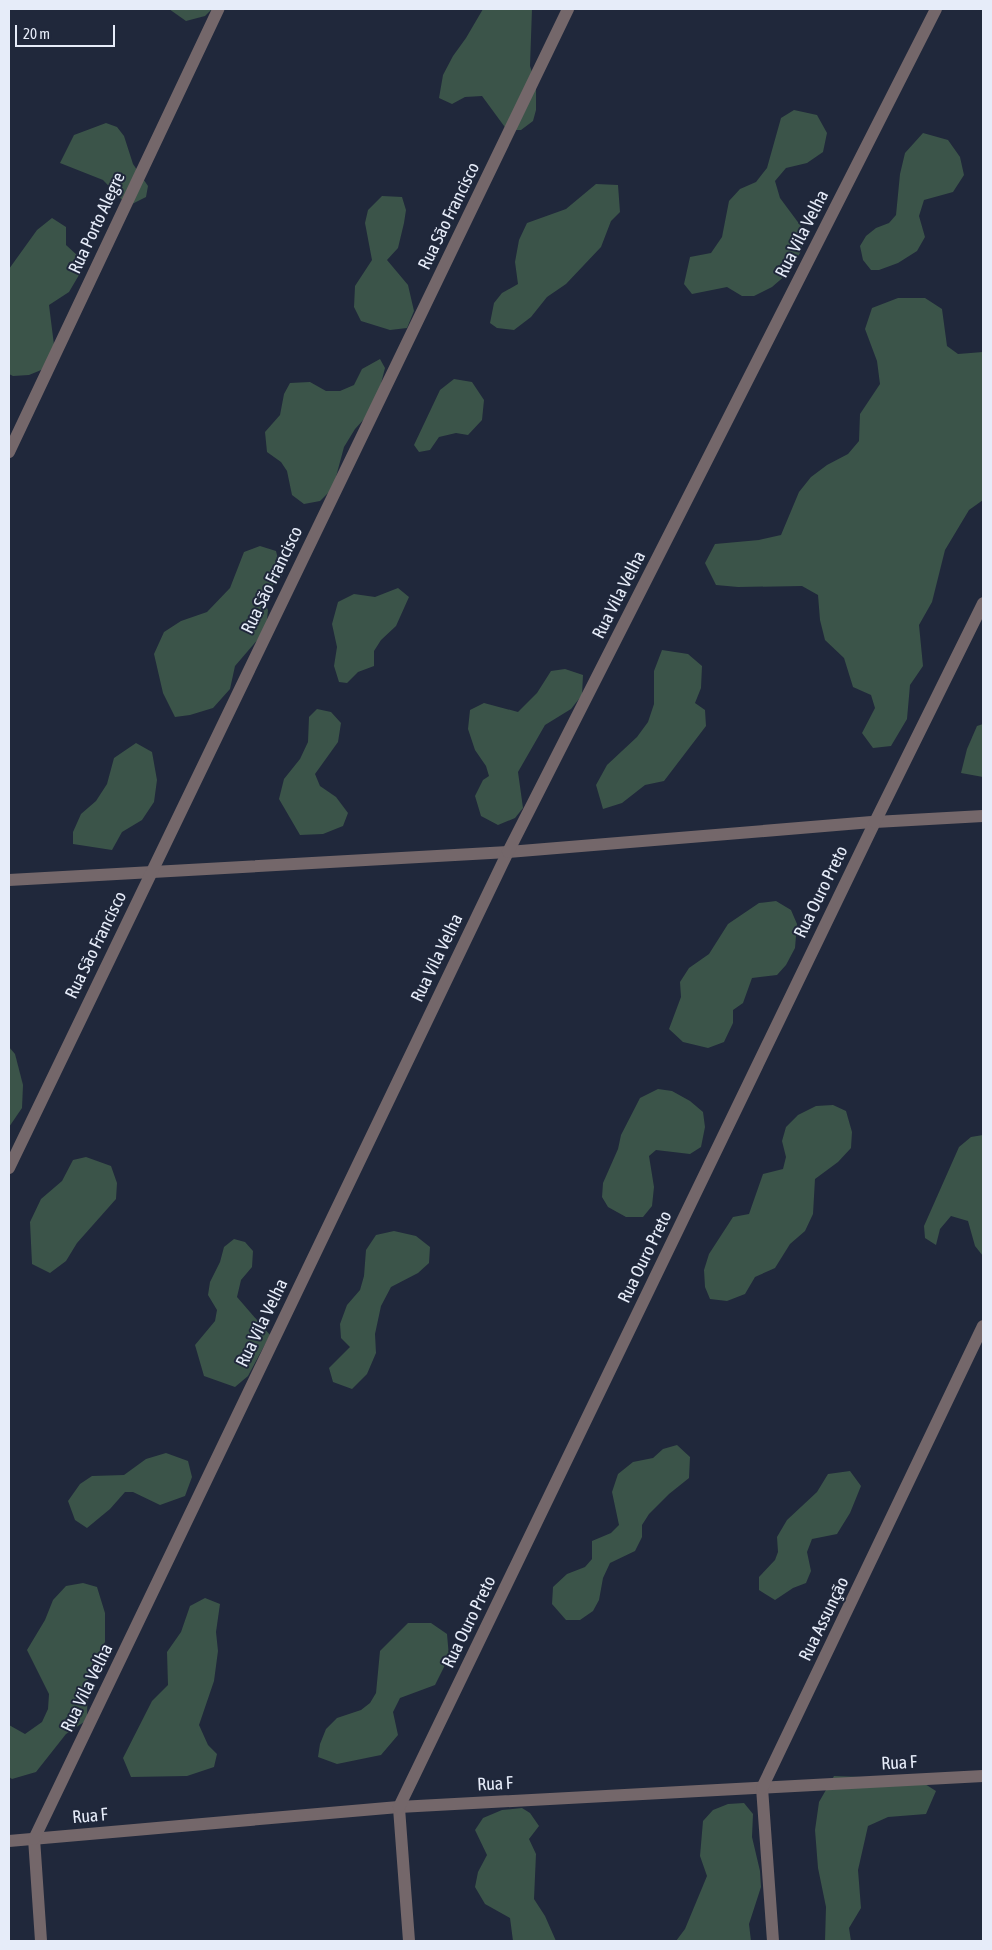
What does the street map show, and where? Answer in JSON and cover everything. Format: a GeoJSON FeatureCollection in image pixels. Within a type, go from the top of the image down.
{"type":"FeatureCollection","features":[{"type":"Feature","properties":{"kind":"street","name":"Rua Porto Alegre"},"geometry":{"type":"LineString","coordinates":[[9,452],[218,9]]}},
{"type":"Feature","properties":{"kind":"street","name":"Rua São Francisco"},"geometry":{"type":"LineString","coordinates":[[9,1168],[568,9]]}},
{"type":"Feature","properties":{"kind":"street","name":"Rua Vila Velha"},"geometry":{"type":"LineString","coordinates":[[41,1941],[34,1839],[508,852],[936,9]]}},
{"type":"Feature","properties":{"kind":"street","name":"Rua Ouro Preto"},"geometry":{"type":"LineString","coordinates":[[399,1807],[874,822],[983,603]]}},
{"type":"Feature","properties":{"kind":"street"},"geometry":{"type":"LineString","coordinates":[[9,880],[508,852],[874,822],[983,816]]}},
{"type":"Feature","properties":{"kind":"street","name":"Rua Assunção"},"geometry":{"type":"LineString","coordinates":[[773,1941],[762,1788],[983,1326]]}},
{"type":"Feature","properties":{"kind":"street","name":"Rua F"},"geometry":{"type":"LineString","coordinates":[[9,1841],[399,1807],[983,1776]]}},
{"type":"Feature","properties":{"kind":"street"},"geometry":{"type":"LineString","coordinates":[[399,1807],[409,1941]]}},
{"type":"Feature","properties":{"kind":"green space"},"geometry":{"type":"Polygon","coordinates":[[[169,9],[212,9],[205,16],[186,21],[169,9]]]}},
{"type":"Feature","properties":{"kind":"green space"},"geometry":{"type":"Polygon","coordinates":[[[483,9],[532,9],[530,66],[536,85],[536,110],[533,121],[521,130],[507,130],[482,96],[465,97],[452,104],[439,98],[443,75],[483,9]]]}},
{"type":"Feature","properties":{"kind":"green space"},"geometry":{"type":"Polygon","coordinates":[[[794,110],[817,115],[827,133],[823,152],[807,163],[786,168],[775,181],[780,198],[806,233],[800,253],[787,274],[772,287],[754,296],[742,296],[727,287],[692,294],[684,284],[690,257],[711,253],[722,237],[729,201],[740,189],[756,182],[767,168],[781,118],[794,110]]]}},
{"type":"Feature","properties":{"kind":"green space"},"geometry":{"type":"Polygon","coordinates":[[[106,123],[117,127],[124,136],[133,164],[148,186],[146,197],[128,206],[103,180],[60,163],[74,135],[106,123]]]}},
{"type":"Feature","properties":{"kind":"green space"},"geometry":{"type":"Polygon","coordinates":[[[923,133],[948,140],[960,157],[964,175],[953,192],[924,200],[919,216],[925,237],[917,251],[898,263],[879,270],[871,270],[863,260],[860,246],[866,236],[876,228],[889,223],[896,215],[900,174],[905,153],[923,133]]]}},
{"type":"Feature","properties":{"kind":"green space"},"geometry":{"type":"Polygon","coordinates":[[[596,184],[618,185],[620,212],[611,221],[601,247],[566,284],[547,297],[531,317],[514,330],[497,328],[490,323],[494,303],[502,293],[518,284],[515,262],[519,240],[527,223],[566,209],[596,184]]]}},
{"type":"Feature","properties":{"kind":"green space"},"geometry":{"type":"Polygon","coordinates":[[[382,196],[402,197],[406,210],[398,248],[387,260],[408,285],[414,311],[407,328],[390,330],[361,321],[354,307],[355,286],[372,260],[365,223],[368,210],[382,196]]]}},
{"type":"Feature","properties":{"kind":"green space"},"geometry":{"type":"Polygon","coordinates":[[[52,218],[66,227],[66,245],[78,256],[79,275],[69,292],[49,305],[55,353],[46,368],[29,375],[13,376],[9,374],[9,269],[37,230],[52,218]]]}},
{"type":"Feature","properties":{"kind":"green space"},"geometry":{"type":"Polygon","coordinates":[[[898,298],[925,298],[942,309],[947,346],[958,354],[983,352],[983,500],[969,510],[945,550],[932,602],[919,625],[923,666],[910,685],[907,719],[891,746],[873,748],[862,733],[875,708],[871,695],[853,687],[844,658],[825,640],[820,620],[818,595],[802,586],[738,587],[716,585],[705,563],[715,544],[759,540],[781,535],[799,492],[811,477],[827,465],[848,454],[859,441],[860,414],[880,384],[877,361],[865,329],[872,308],[898,298]]]}},
{"type":"Feature","properties":{"kind":"green space"},"geometry":{"type":"Polygon","coordinates":[[[380,359],[385,368],[375,407],[355,429],[344,447],[333,488],[320,501],[304,504],[292,495],[287,471],[281,462],[267,452],[265,432],[280,415],[284,394],[290,383],[310,382],[326,391],[340,391],[354,385],[362,369],[380,359]]]}},
{"type":"Feature","properties":{"kind":"green space"},"geometry":{"type":"Polygon","coordinates":[[[454,379],[472,382],[484,400],[482,420],[468,435],[456,433],[439,437],[430,450],[419,452],[414,445],[440,390],[454,379]]]}},
{"type":"Feature","properties":{"kind":"green space"},"geometry":{"type":"Polygon","coordinates":[[[260,546],[276,551],[282,576],[262,596],[268,610],[266,630],[235,666],[230,689],[213,708],[190,715],[175,717],[163,693],[154,654],[164,632],[181,621],[207,612],[230,588],[244,552],[260,546]]]}},
{"type":"Feature","properties":{"kind":"green space"},"geometry":{"type":"Polygon","coordinates":[[[398,588],[409,597],[396,626],[381,640],[374,651],[374,666],[358,672],[347,683],[339,682],[334,666],[337,647],[332,624],[338,602],[354,594],[375,597],[398,588]]]}},
{"type":"Feature","properties":{"kind":"green space"},"geometry":{"type":"Polygon","coordinates":[[[662,650],[688,654],[702,666],[701,688],[695,703],[705,710],[706,726],[664,781],[645,785],[622,803],[603,809],[596,785],[607,765],[637,737],[648,722],[654,704],[654,671],[662,650]]]}},
{"type":"Feature","properties":{"kind":"green space"},"geometry":{"type":"Polygon","coordinates":[[[565,669],[583,675],[582,695],[571,709],[545,725],[518,772],[523,808],[515,818],[498,825],[481,816],[475,796],[483,780],[489,776],[486,766],[475,750],[468,729],[470,710],[484,703],[518,712],[537,693],[551,671],[565,669]]]}},
{"type":"Feature","properties":{"kind":"green space"},"geometry":{"type":"Polygon","coordinates":[[[317,709],[331,712],[341,723],[338,742],[315,774],[320,786],[336,797],[348,813],[343,826],[323,834],[300,835],[279,799],[284,779],[300,759],[308,742],[309,717],[317,709]]]}},
{"type":"Feature","properties":{"kind":"green space"},"geometry":{"type":"Polygon","coordinates":[[[983,724],[983,777],[961,773],[967,749],[977,726],[983,724]]]}},
{"type":"Feature","properties":{"kind":"green space"},"geometry":{"type":"Polygon","coordinates":[[[136,743],[152,752],[157,780],[154,802],[142,820],[122,832],[112,850],[73,844],[73,832],[81,814],[96,801],[107,784],[114,758],[136,743]]]}},
{"type":"Feature","properties":{"kind":"green space"},"geometry":{"type":"Polygon","coordinates":[[[776,901],[791,910],[797,924],[795,948],[786,965],[777,975],[752,978],[743,1003],[733,1010],[733,1023],[724,1042],[708,1048],[683,1042],[669,1029],[681,997],[680,982],[689,968],[709,954],[728,924],[759,903],[776,901]]]}},
{"type":"Feature","properties":{"kind":"green space"},"geometry":{"type":"Polygon","coordinates":[[[9,1047],[15,1054],[23,1085],[22,1108],[9,1127],[9,1047]]]}},
{"type":"Feature","properties":{"kind":"green space"},"geometry":{"type":"Polygon","coordinates":[[[658,1089],[672,1091],[690,1101],[703,1112],[705,1127],[701,1147],[690,1154],[656,1150],[649,1156],[654,1187],[652,1206],[643,1217],[626,1217],[608,1207],[602,1197],[603,1183],[618,1149],[621,1135],[640,1098],[658,1089]]]}},
{"type":"Feature","properties":{"kind":"green space"},"geometry":{"type":"Polygon","coordinates":[[[833,1105],[846,1111],[852,1132],[851,1148],[838,1162],[815,1179],[813,1214],[805,1231],[790,1244],[775,1268],[755,1277],[745,1294],[727,1301],[710,1299],[705,1287],[704,1270],[709,1254],[733,1217],[749,1214],[763,1174],[783,1169],[786,1157],[782,1141],[786,1127],[798,1115],[816,1106],[833,1105]]]}},
{"type":"Feature","properties":{"kind":"green space"},"geometry":{"type":"Polygon","coordinates":[[[983,1135],[983,1256],[975,1246],[968,1221],[951,1216],[940,1229],[936,1245],[925,1238],[924,1226],[959,1147],[971,1137],[983,1135]]]}},
{"type":"Feature","properties":{"kind":"green space"},"geometry":{"type":"Polygon","coordinates":[[[86,1157],[111,1166],[117,1183],[116,1199],[77,1243],[66,1261],[50,1273],[32,1264],[30,1222],[41,1199],[62,1181],[73,1160],[86,1157]]]}},
{"type":"Feature","properties":{"kind":"green space"},"geometry":{"type":"Polygon","coordinates":[[[394,1231],[416,1236],[430,1247],[429,1263],[418,1273],[391,1287],[381,1306],[375,1334],[376,1353],[367,1374],[352,1389],[333,1382],[329,1368],[350,1347],[341,1338],[340,1324],[347,1305],[360,1290],[364,1276],[366,1250],[376,1235],[394,1231]]]}},
{"type":"Feature","properties":{"kind":"green space"},"geometry":{"type":"Polygon","coordinates":[[[234,1239],[245,1242],[253,1251],[252,1267],[241,1280],[237,1297],[270,1335],[248,1376],[235,1387],[204,1376],[195,1345],[215,1321],[217,1310],[208,1295],[210,1282],[220,1262],[224,1247],[234,1239]]]}},
{"type":"Feature","properties":{"kind":"green space"},"geometry":{"type":"Polygon","coordinates":[[[677,1445],[690,1457],[689,1478],[649,1514],[642,1525],[642,1537],[635,1551],[610,1563],[603,1578],[599,1600],[593,1611],[580,1620],[566,1620],[552,1604],[553,1587],[567,1574],[585,1567],[592,1559],[592,1541],[611,1533],[619,1525],[612,1492],[618,1474],[633,1462],[653,1458],[663,1449],[677,1445]]]}},
{"type":"Feature","properties":{"kind":"green space"},"geometry":{"type":"Polygon","coordinates":[[[166,1453],[188,1461],[192,1477],[185,1496],[160,1505],[133,1492],[125,1492],[110,1509],[87,1528],[75,1520],[68,1501],[80,1484],[92,1476],[124,1475],[146,1459],[166,1453]]]}},
{"type":"Feature","properties":{"kind":"green space"},"geometry":{"type":"Polygon","coordinates":[[[850,1471],[861,1486],[850,1513],[837,1534],[812,1539],[807,1552],[811,1571],[806,1583],[793,1588],[775,1600],[759,1590],[759,1577],[775,1560],[778,1552],[777,1537],[787,1520],[817,1492],[828,1474],[850,1471]]]}},
{"type":"Feature","properties":{"kind":"green space"},"geometry":{"type":"Polygon","coordinates":[[[83,1583],[97,1587],[105,1613],[105,1642],[88,1671],[87,1720],[66,1734],[36,1772],[12,1779],[9,1777],[9,1725],[25,1734],[42,1722],[48,1709],[49,1694],[27,1650],[45,1620],[53,1600],[66,1586],[83,1583]]]}},
{"type":"Feature","properties":{"kind":"green space"},"geometry":{"type":"Polygon","coordinates":[[[205,1598],[220,1604],[216,1632],[218,1651],[214,1681],[199,1725],[208,1745],[217,1754],[214,1767],[187,1776],[131,1777],[123,1758],[152,1701],[168,1685],[167,1652],[181,1632],[190,1606],[205,1598]]]}},
{"type":"Feature","properties":{"kind":"green space"},"geometry":{"type":"Polygon","coordinates":[[[408,1623],[431,1623],[447,1634],[449,1657],[435,1685],[400,1698],[393,1712],[398,1735],[381,1755],[337,1764],[318,1757],[320,1744],[326,1729],[337,1718],[361,1710],[370,1703],[376,1693],[380,1651],[408,1623]]]}},
{"type":"Feature","properties":{"kind":"green space"},"geometry":{"type":"Polygon","coordinates":[[[834,1776],[917,1779],[936,1791],[926,1814],[888,1817],[868,1826],[858,1870],[861,1908],[849,1928],[851,1941],[825,1941],[826,1907],[818,1868],[815,1830],[819,1802],[834,1776]]]}},
{"type":"Feature","properties":{"kind":"green space"},"geometry":{"type":"Polygon","coordinates":[[[744,1803],[753,1814],[752,1837],[760,1871],[761,1887],[749,1924],[751,1941],[676,1941],[685,1929],[707,1876],[700,1856],[703,1821],[713,1810],[728,1804],[744,1803]]]}},
{"type":"Feature","properties":{"kind":"green space"},"geometry":{"type":"Polygon","coordinates":[[[522,1808],[530,1813],[539,1826],[529,1839],[536,1854],[534,1899],[545,1916],[556,1941],[513,1941],[510,1918],[485,1904],[475,1887],[478,1872],[487,1855],[475,1830],[483,1818],[502,1810],[522,1808]]]}}]}
